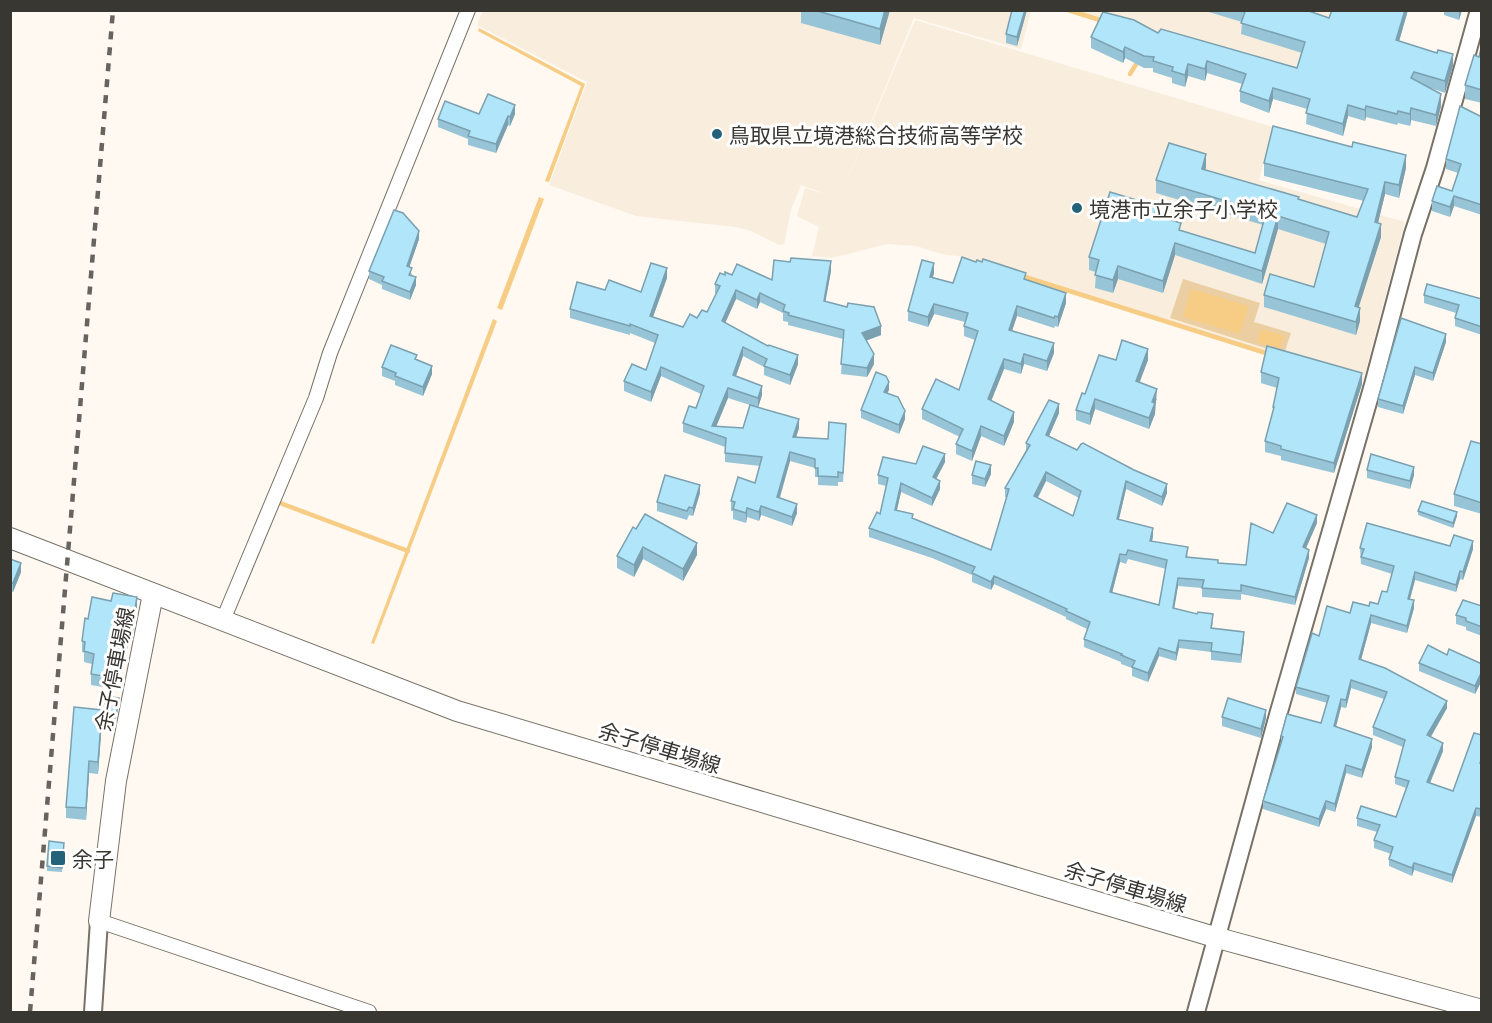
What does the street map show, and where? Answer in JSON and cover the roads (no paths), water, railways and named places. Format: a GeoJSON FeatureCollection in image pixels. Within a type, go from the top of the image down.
{"type":"FeatureCollection","features":[{"type":"Feature","properties":{"kind":"main road"},"geometry":{"type":"LineString","coordinates":[[10,538],[153,594]]}},
{"type":"Feature","properties":{"kind":"main road","name":"余子停車場線"},"geometry":{"type":"LineString","coordinates":[[99,921],[116,781],[153,594],[457,711],[1218,938],[1482,1010]]}},
{"type":"Feature","properties":{"kind":"street"},"geometry":{"type":"LineString","coordinates":[[223,620],[316,398],[330,353],[468,10]]}},
{"type":"Feature","properties":{"kind":"street"},"geometry":{"type":"LineString","coordinates":[[1196,1012],[1373,385],[1413,234],[1435,168],[1479,10]]}},
{"type":"Feature","properties":{"kind":"street"},"geometry":{"type":"LineString","coordinates":[[93,1012],[99,921],[369,1012]]}},
{"type":"Feature","properties":{"kind":"waterway"},"geometry":{"type":"LineString","coordinates":[[1068,10],[1103,21]]}},
{"type":"Feature","properties":{"kind":"waterway"},"geometry":{"type":"LineString","coordinates":[[1130,74],[1138,61]]}},
{"type":"Feature","properties":{"kind":"waterway"},"geometry":{"type":"LineString","coordinates":[[1022,276],[1269,354]]}},
{"type":"Feature","properties":{"kind":"waterway"},"geometry":{"type":"LineString","coordinates":[[280,503],[408,551]]}},
{"type":"Feature","properties":{"kind":"railway"},"geometry":{"type":"LineString","coordinates":[[30,1012],[113,10]]}},
{"type":"Feature","properties":{"kind":"place","name":"鳥取県立境港総合技術高等学校"},"geometry":{"type":"Point","coordinates":[717,134]}},
{"type":"Feature","properties":{"kind":"place","name":"境港市立余子小学校"},"geometry":{"type":"Point","coordinates":[1077,208]}},
{"type":"Feature","properties":{"kind":"place","name":"余子"},"geometry":{"type":"Point","coordinates":[58,858]}}]}
